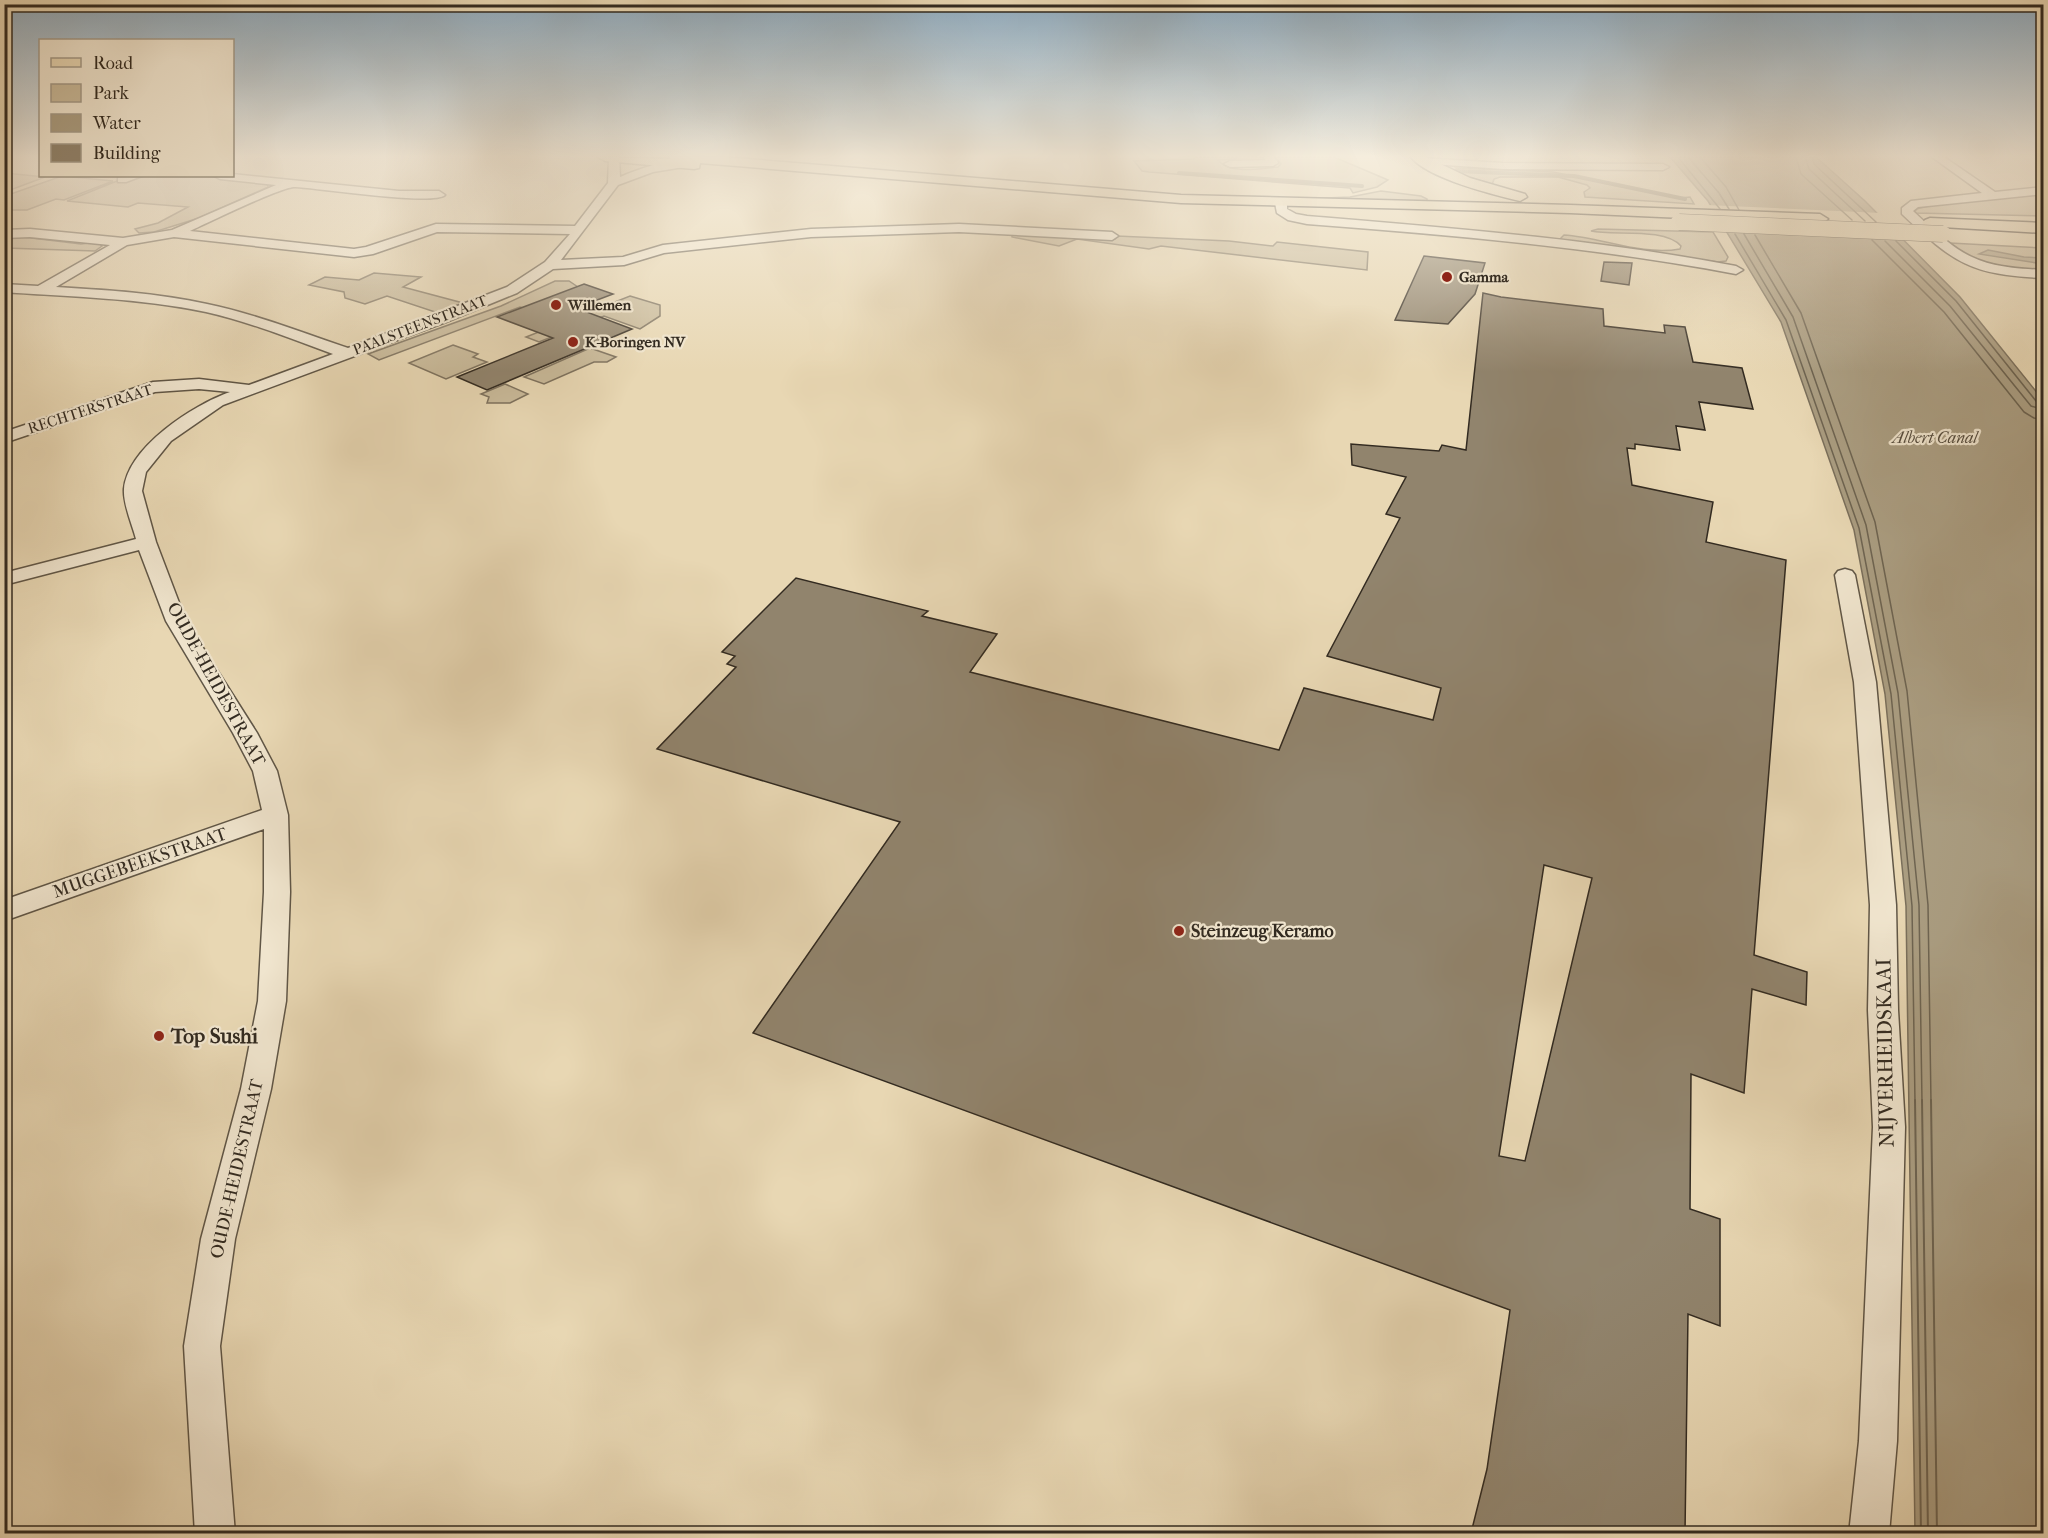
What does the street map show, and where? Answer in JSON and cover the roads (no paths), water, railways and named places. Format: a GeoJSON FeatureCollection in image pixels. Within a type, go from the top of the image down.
{"type":"FeatureCollection","features":[{"type":"Feature","properties":{"kind":"main road"},"geometry":{"type":"LineString","coordinates":[[1861,229],[2043,237]]}},
{"type":"Feature","properties":{"kind":"street"},"geometry":{"type":"LineString","coordinates":[[4,234],[30,233],[123,242],[174,233],[184,229]]}},
{"type":"Feature","properties":{"kind":"street"},"geometry":{"type":"LineString","coordinates":[[174,233],[354,253],[368,251],[434,229]]}},
{"type":"Feature","properties":{"kind":"street"},"geometry":{"type":"LineString","coordinates":[[491,229],[579,230]]}},
{"type":"Feature","properties":{"kind":"street"},"geometry":{"type":"LineString","coordinates":[[550,265],[624,261],[663,249],[811,233],[936,229]]}},
{"type":"Feature","properties":{"kind":"street"},"geometry":{"type":"LineString","coordinates":[[972,229],[1112,237]]}},
{"type":"Feature","properties":{"kind":"street"},"geometry":{"type":"LineString","coordinates":[[1434,229],[1683,260],[1736,270]]}},
{"type":"Feature","properties":{"kind":"street"},"geometry":{"type":"LineString","coordinates":[[1925,229],[1955,255],[1967,261],[2022,273],[2043,274]]}},
{"type":"Feature","properties":{"kind":"street","name":"PAALSTEENSTRAAT"},"geometry":{"type":"LineString","coordinates":[[4,288],[126,295],[207,308],[242,317],[346,353],[512,290],[550,265],[579,230]]}},
{"type":"Feature","properties":{"kind":"street"},"geometry":{"type":"LineString","coordinates":[[43,289],[123,242]]}},
{"type":"Feature","properties":{"kind":"street"},"geometry":{"type":"LineString","coordinates":[[333,263],[354,253]]}},
{"type":"Feature","properties":{"kind":"street","name":"OUDE-HEIDESTRAAT"},"geometry":{"type":"LineString","coordinates":[[215,1533],[202,1346],[218,1239],[256,1089],[272,1000],[278,892],[276,815],[265,771],[245,733],[176,621],[146,542],[134,491],[137,471],[143,462],[165,437],[189,419],[217,402],[346,353]]}},
{"type":"Feature","properties":{"kind":"street","name":"RECHTERSTRAAT"},"geometry":{"type":"LineString","coordinates":[[4,438],[153,387],[199,384],[249,389]]}},
{"type":"Feature","properties":{"kind":"street"},"geometry":{"type":"LineString","coordinates":[[4,579],[146,542]]}},
{"type":"Feature","properties":{"kind":"street","name":"NIJVERHEIDSKAAI"},"geometry":{"type":"LineString","coordinates":[[1845,575],[1864,682],[1880,870],[1889,1127],[1878,1441],[1869,1533]]}},
{"type":"Feature","properties":{"kind":"street","name":"MUGGEBEEKSTRAAT"},"geometry":{"type":"LineString","coordinates":[[4,911],[276,815]]}},
{"type":"Feature","properties":{"kind":"water","name":"Albert Canal"},"geometry":{"type":"Polygon","coordinates":[[[1725,229],[1892,229],[1960,297],[2043,400],[2043,1533],[1915,1533],[1906,906],[1885,694],[1854,530],[1781,322],[1725,229]]]}},
{"type":"Feature","properties":{"kind":"water"},"geometry":{"type":"Polygon","coordinates":[[[1988,250],[2042,258],[2043,264],[1979,254],[1988,250]]]}},
{"type":"Feature","properties":{"kind":"place","name":"Gamma"},"geometry":{"type":"Point","coordinates":[1447,277]}},
{"type":"Feature","properties":{"kind":"place","name":"Willemen"},"geometry":{"type":"Point","coordinates":[556,305]}},
{"type":"Feature","properties":{"kind":"place","name":"K-Boringen NV"},"geometry":{"type":"Point","coordinates":[573,342]}},
{"type":"Feature","properties":{"kind":"place","name":"Steinzeug Keramo"},"geometry":{"type":"Point","coordinates":[1179,931]}},
{"type":"Feature","properties":{"kind":"place","name":"Top Sushi"},"geometry":{"type":"Point","coordinates":[159,1036]}}]}
